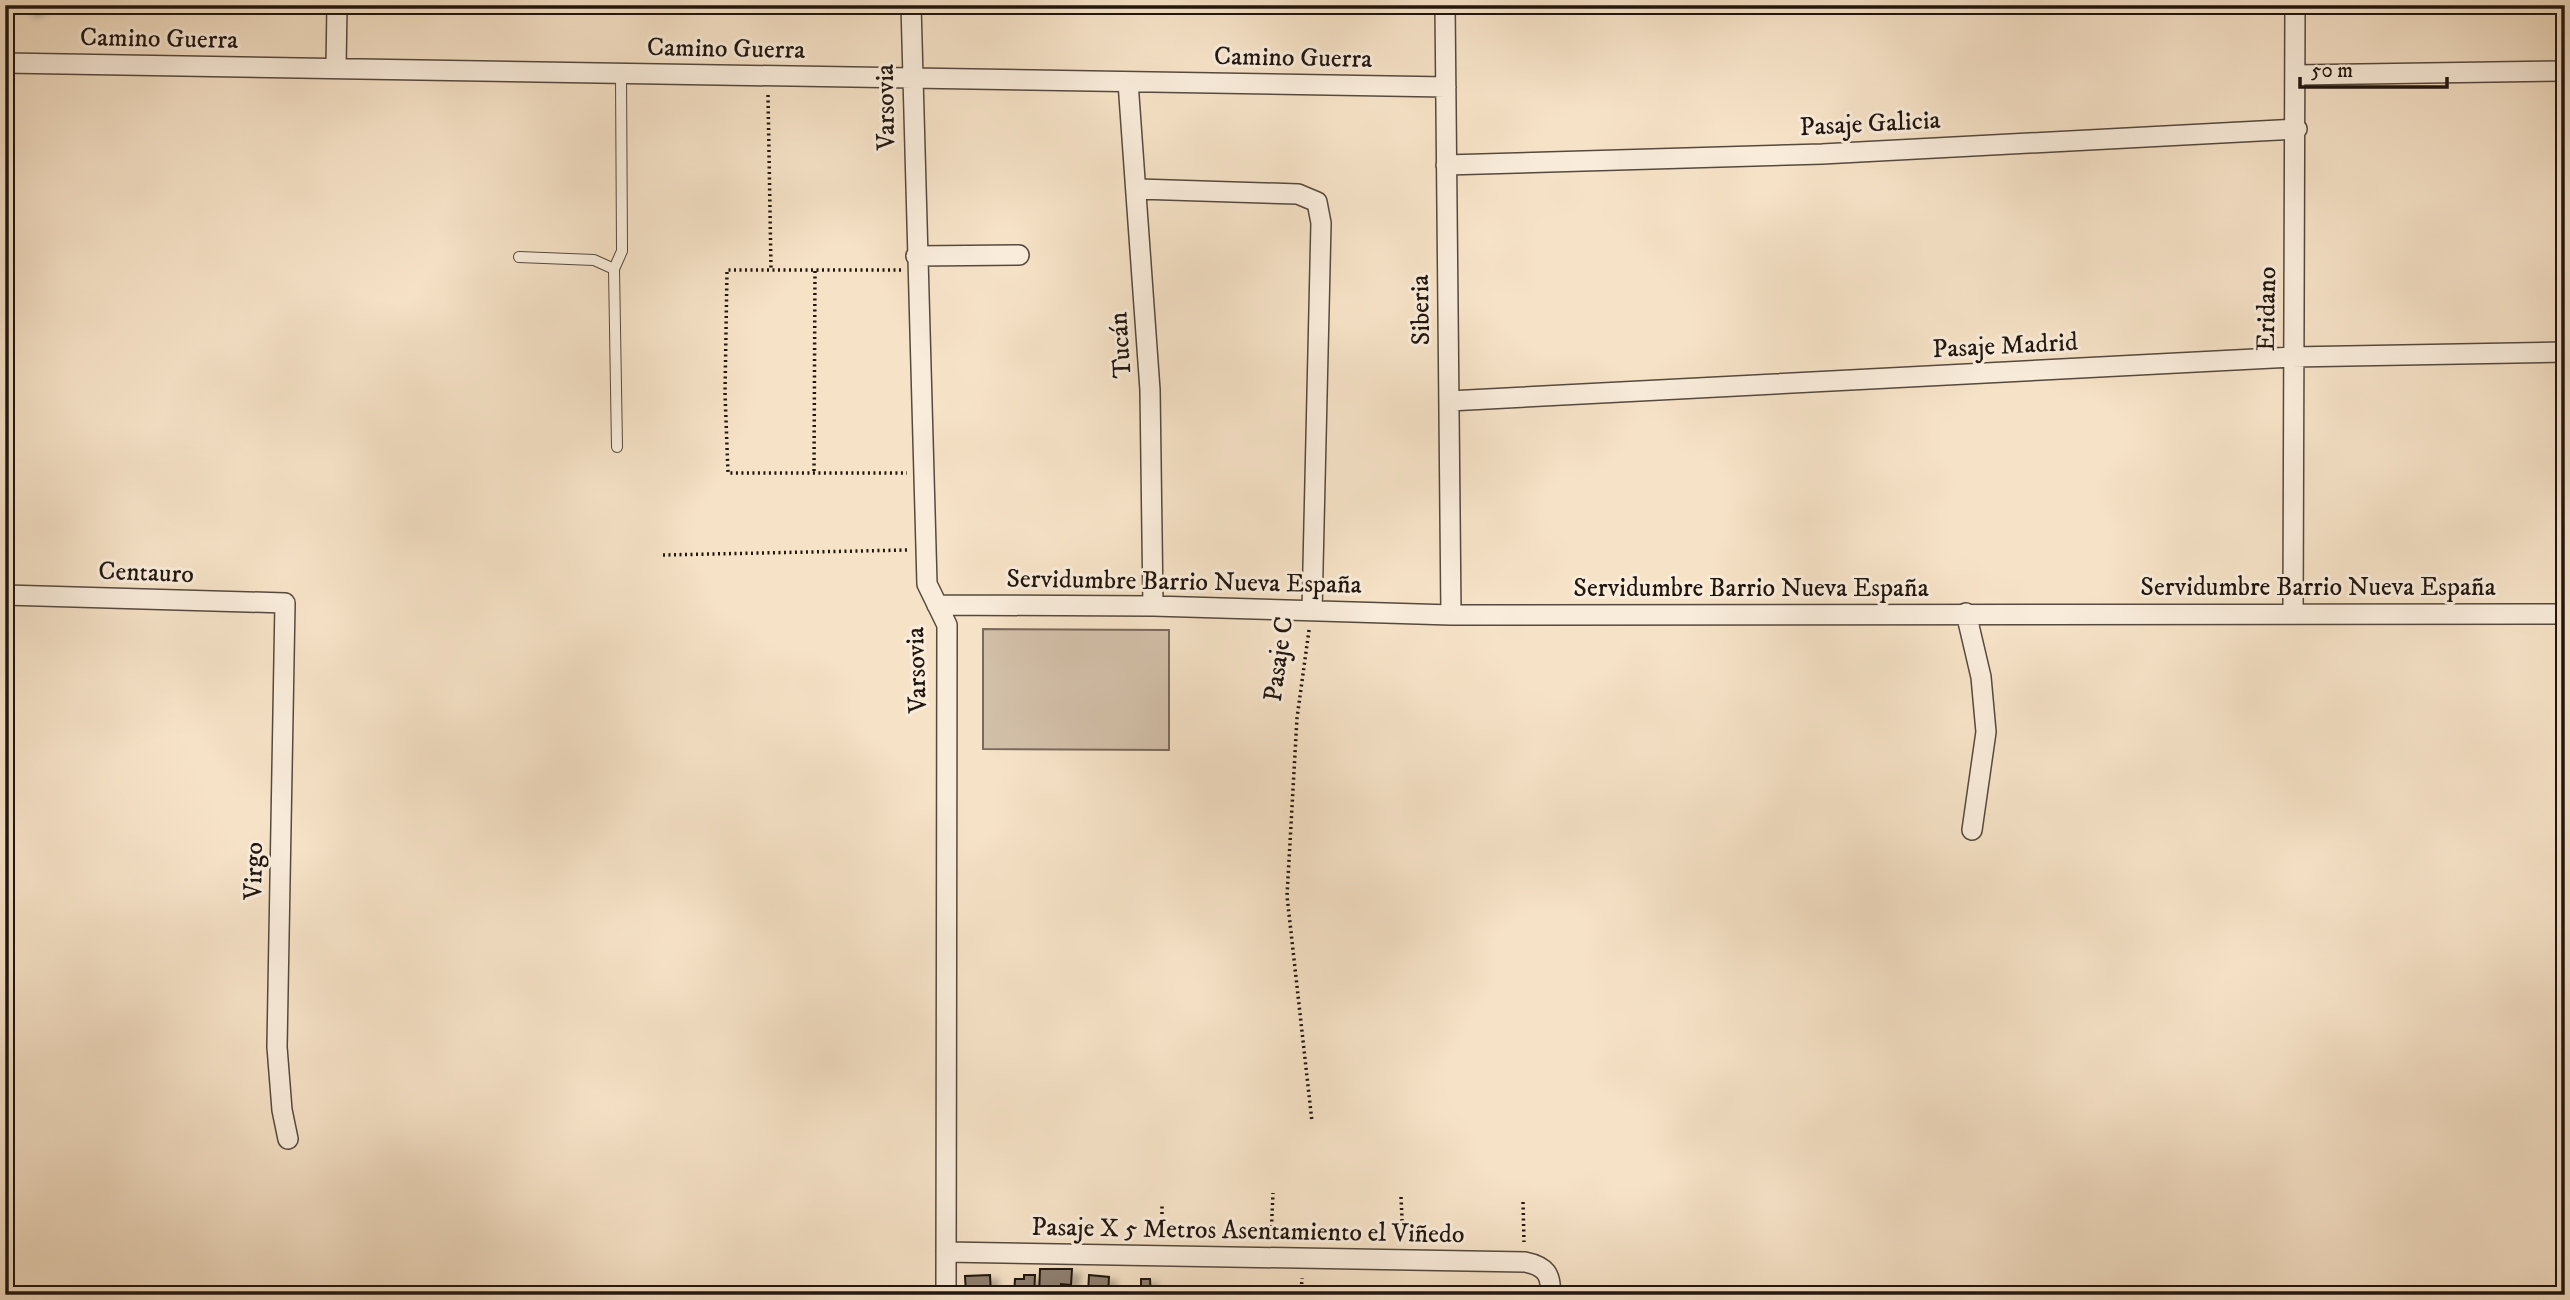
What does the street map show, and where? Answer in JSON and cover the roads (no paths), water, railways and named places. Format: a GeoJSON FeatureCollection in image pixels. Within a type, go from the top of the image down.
{"type":"FeatureCollection","features":[{"type":"Feature","properties":{"kind":"street"},"geometry":{"type":"LineString","coordinates":[[336,68],[337,5]]}},
{"type":"Feature","properties":{"kind":"street","name":"Varsovia"},"geometry":{"type":"LineString","coordinates":[[911,5],[916,263],[928,584],[947,625],[946,1295]]}},
{"type":"Feature","properties":{"kind":"street","name":"Siberia"},"geometry":{"type":"LineString","coordinates":[[1445,5],[1451,615]]}},
{"type":"Feature","properties":{"kind":"street","name":"Eridano"},"geometry":{"type":"LineString","coordinates":[[2293,613],[2292,357],[2297,130],[2295,5]]}},
{"type":"Feature","properties":{"kind":"street","name":"Camino Guerra"},"geometry":{"type":"LineString","coordinates":[[5,63],[1446,87]]}},
{"type":"Feature","properties":{"kind":"street"},"geometry":{"type":"LineString","coordinates":[[2296,75],[2565,71]]}},
{"type":"Feature","properties":{"kind":"street","name":"Tucán"},"geometry":{"type":"LineString","coordinates":[[1128,82],[1138,189],[1150,390],[1153,606]]}},
{"type":"Feature","properties":{"kind":"street","name":"Pasaje Galicia"},"geometry":{"type":"LineString","coordinates":[[1446,165],[1822,154],[2297,130]]}},
{"type":"Feature","properties":{"kind":"street","name":"Pasaje C"},"geometry":{"type":"LineString","coordinates":[[1138,189],[1298,194],[1317,202],[1321,223],[1312,610]]}},
{"type":"Feature","properties":{"kind":"street"},"geometry":{"type":"LineString","coordinates":[[916,263],[1019,255]]}},
{"type":"Feature","properties":{"kind":"street","name":"Pasaje Madrid"},"geometry":{"type":"LineString","coordinates":[[1449,401],[2292,357],[2565,352]]}},
{"type":"Feature","properties":{"kind":"street","name":"Centauro"},"geometry":{"type":"LineString","coordinates":[[5,595],[285,603]]}},
{"type":"Feature","properties":{"kind":"street","name":"Virgo"},"geometry":{"type":"LineString","coordinates":[[285,603],[277,1047],[282,1110],[288,1139]]}},
{"type":"Feature","properties":{"kind":"street","name":"Servidumbre Barrio Nueva España"},"geometry":{"type":"LineString","coordinates":[[937,605],[1153,606],[1451,615],[2565,614]]}},
{"type":"Feature","properties":{"kind":"street"},"geometry":{"type":"LineString","coordinates":[[1966,613],[1981,677],[1986,732],[1972,830]]}},
{"type":"Feature","properties":{"kind":"street","name":"Pasaje X 5 Metros Asentamiento el Viñedo"},"geometry":{"type":"LineString","coordinates":[[946,1252],[1525,1262],[1538,1265],[1547,1271],[1551,1280],[1550,1295]]}},
{"type":"Feature","properties":{"kind":"lane"},"geometry":{"type":"LineString","coordinates":[[617,447],[614,269],[622,251],[621,73]]}},
{"type":"Feature","properties":{"kind":"lane"},"geometry":{"type":"LineString","coordinates":[[519,257],[594,260],[614,269]]}}]}
